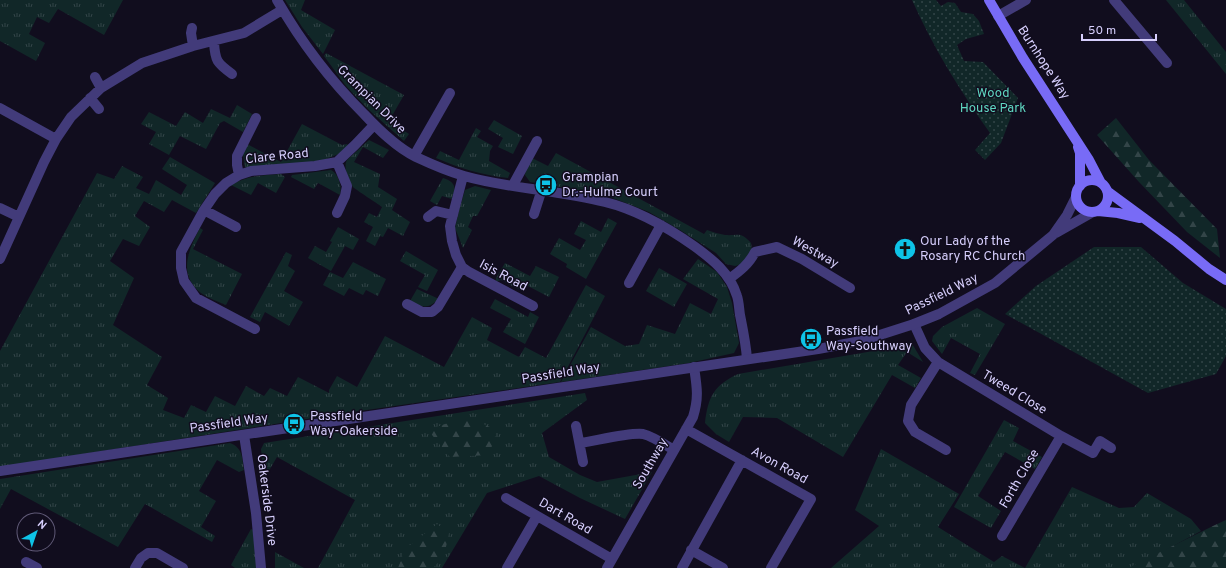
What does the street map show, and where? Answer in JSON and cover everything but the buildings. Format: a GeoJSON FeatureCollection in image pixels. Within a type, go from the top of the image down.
{"type":"FeatureCollection","features":[{"type":"Feature","properties":{"kind":"main road","name":"Burnhope Way"},"geometry":{"type":"LineString","coordinates":[[989,0],[1023,58],[1076,139],[1104,187],[1209,269],[1226,280]]}},
{"type":"Feature","properties":{"kind":"main road","name":"Burnhope Way"},"geometry":{"type":"LineString","coordinates":[[1076,139],[1080,153],[1080,186]]}},
{"type":"Feature","properties":{"kind":"main road"},"geometry":{"type":"LineString","coordinates":[[1087,181],[1094,181],[1104,187],[1108,196],[1105,205],[1095,211],[1088,212],[1080,206],[1076,197],[1080,186],[1087,181]]}},
{"type":"Feature","properties":{"kind":"main road","name":"Burnhope Way"},"geometry":{"type":"LineString","coordinates":[[1095,211],[1118,213],[1144,219]]}},
{"type":"Feature","properties":{"kind":"street","name":"Grampian Drive"},"geometry":{"type":"LineString","coordinates":[[277,0],[299,37],[344,95],[374,125],[397,145],[414,156],[463,176],[542,189],[606,202],[635,211],[661,225],[711,258],[729,279],[737,296],[747,359]]}},
{"type":"Feature","properties":{"kind":"street"},"geometry":{"type":"LineString","coordinates":[[998,16],[1026,0]]}},
{"type":"Feature","properties":{"kind":"street"},"geometry":{"type":"LineString","coordinates":[[1114,0],[1167,63]]}},
{"type":"Feature","properties":{"kind":"street"},"geometry":{"type":"LineString","coordinates":[[0,259],[56,139],[71,117],[101,88],[142,62],[193,46],[244,34],[282,10]]}},
{"type":"Feature","properties":{"kind":"street"},"geometry":{"type":"LineString","coordinates":[[192,28],[191,33],[193,46]]}},
{"type":"Feature","properties":{"kind":"street"},"geometry":{"type":"LineString","coordinates":[[214,42],[215,55],[219,65],[232,74]]}},
{"type":"Feature","properties":{"kind":"street"},"geometry":{"type":"LineString","coordinates":[[95,77],[101,88]]}},
{"type":"Feature","properties":{"kind":"street"},"geometry":{"type":"LineString","coordinates":[[414,156],[450,93]]}},
{"type":"Feature","properties":{"kind":"street"},"geometry":{"type":"LineString","coordinates":[[90,98],[99,109]]}},
{"type":"Feature","properties":{"kind":"street"},"geometry":{"type":"LineString","coordinates":[[0,108],[56,139]]}},
{"type":"Feature","properties":{"kind":"street"},"geometry":{"type":"LineString","coordinates":[[239,175],[237,156],[256,118]]}},
{"type":"Feature","properties":{"kind":"street"},"geometry":{"type":"LineString","coordinates":[[337,213],[345,196],[347,186],[337,162],[356,145],[374,125]]}},
{"type":"Feature","properties":{"kind":"street"},"geometry":{"type":"LineString","coordinates":[[513,185],[537,141]]}},
{"type":"Feature","properties":{"kind":"street","name":"Clare Road"},"geometry":{"type":"LineString","coordinates":[[255,329],[211,311],[196,298],[184,281],[181,268],[181,252],[204,210],[215,194],[226,183],[239,175],[251,171],[315,166],[337,162]]}},
{"type":"Feature","properties":{"kind":"street","name":"Isis Road"},"geometry":{"type":"LineString","coordinates":[[463,176],[450,226],[456,255],[462,267],[533,306]]}},
{"type":"Feature","properties":{"kind":"street"},"geometry":{"type":"LineString","coordinates":[[534,214],[542,189]]}},
{"type":"Feature","properties":{"kind":"street","name":"Passfield Way"},"geometry":{"type":"LineString","coordinates":[[0,471],[818,349],[861,341],[914,324],[939,314],[995,283],[1053,235],[1067,215],[1076,197]]}},
{"type":"Feature","properties":{"kind":"street"},"geometry":{"type":"LineString","coordinates":[[0,208],[19,217]]}},
{"type":"Feature","properties":{"kind":"street"},"geometry":{"type":"LineString","coordinates":[[204,210],[236,227]]}},
{"type":"Feature","properties":{"kind":"street"},"geometry":{"type":"LineString","coordinates":[[428,218],[436,210],[453,215]]}},
{"type":"Feature","properties":{"kind":"street"},"geometry":{"type":"LineString","coordinates":[[1053,235],[1095,211]]}},
{"type":"Feature","properties":{"kind":"street"},"geometry":{"type":"LineString","coordinates":[[629,283],[661,225]]}},
{"type":"Feature","properties":{"kind":"street","name":"Westway"},"geometry":{"type":"LineString","coordinates":[[729,279],[752,260],[755,252],[777,247],[802,259],[850,288]]}},
{"type":"Feature","properties":{"kind":"street"},"geometry":{"type":"LineString","coordinates":[[406,304],[422,312],[432,312],[438,307],[462,267]]}},
{"type":"Feature","properties":{"kind":"street","name":"Tweed Close"},"geometry":{"type":"LineString","coordinates":[[914,324],[925,348],[938,362],[1061,436],[1093,453],[1100,441],[1111,448]]}},
{"type":"Feature","properties":{"kind":"street"},"geometry":{"type":"LineString","coordinates":[[938,362],[911,405],[908,421],[915,432],[946,450]]}},
{"type":"Feature","properties":{"kind":"street","name":"Southway"},"geometry":{"type":"LineString","coordinates":[[607,568],[693,417],[697,404],[697,386],[694,367]]}},
{"type":"Feature","properties":{"kind":"street"},"geometry":{"type":"LineString","coordinates":[[576,426],[583,462]]}},
{"type":"Feature","properties":{"kind":"street","name":"Avon Road"},"geometry":{"type":"LineString","coordinates":[[686,429],[811,499],[771,568]]}},
{"type":"Feature","properties":{"kind":"street"},"geometry":{"type":"LineString","coordinates":[[580,444],[632,434],[642,434],[654,438],[674,450]]}},
{"type":"Feature","properties":{"kind":"street","name":"Oakerside Drive"},"geometry":{"type":"LineString","coordinates":[[244,435],[256,513],[261,568]]}},
{"type":"Feature","properties":{"kind":"street","name":"Forth Close"},"geometry":{"type":"LineString","coordinates":[[1002,536],[1061,436]]}},
{"type":"Feature","properties":{"kind":"street"},"geometry":{"type":"LineString","coordinates":[[682,568],[742,460]]}},
{"type":"Feature","properties":{"kind":"street","name":"Dart Road"},"geometry":{"type":"LineString","coordinates":[[506,498],[612,559]]}},
{"type":"Feature","properties":{"kind":"street"},"geometry":{"type":"LineString","coordinates":[[507,568],[537,516]]}},
{"type":"Feature","properties":{"kind":"street"},"geometry":{"type":"LineString","coordinates":[[692,550],[723,568]]}},
{"type":"Feature","properties":{"kind":"street"},"geometry":{"type":"LineString","coordinates":[[135,568],[141,558],[148,553],[157,553],[183,568]]}},
{"type":"Feature","properties":{"kind":"street"},"geometry":{"type":"LineString","coordinates":[[26,562],[37,568]]}},
{"type":"Feature","properties":{"kind":"green space"},"geometry":{"type":"Polygon","coordinates":[[[0,0],[123,0],[104,35],[58,9],[49,23],[37,17],[29,34],[45,43],[36,61],[0,41],[0,0]]]}},
{"type":"Feature","properties":{"kind":"green space"},"geometry":{"type":"Polygon","coordinates":[[[285,0],[305,0],[301,10],[335,30],[323,54],[302,27],[285,0]]]}},
{"type":"Feature","properties":{"kind":"green space","name":"Wood House Park"},"geometry":{"type":"Polygon","coordinates":[[[912,0],[936,0],[941,6],[948,2],[955,3],[961,12],[973,14],[979,21],[984,34],[966,39],[957,45],[964,61],[983,62],[1018,98],[1001,143],[985,160],[975,150],[990,133],[948,68],[929,35],[912,0]]]}},
{"type":"Feature","properties":{"kind":"green space"},"geometry":{"type":"Polygon","coordinates":[[[1166,0],[1184,0],[1226,52],[1226,74],[1166,0]]]}},
{"type":"Feature","properties":{"kind":"green space"},"geometry":{"type":"Polygon","coordinates":[[[326,53],[404,95],[389,121],[409,134],[404,141],[369,110],[346,86],[324,56],[326,53]]]}},
{"type":"Feature","properties":{"kind":"green space"},"geometry":{"type":"Polygon","coordinates":[[[237,105],[252,114],[243,132],[224,121],[220,123],[206,149],[180,136],[169,155],[149,144],[156,132],[141,124],[149,112],[176,126],[185,112],[203,123],[211,109],[230,118],[237,105]]]}},
{"type":"Feature","properties":{"kind":"green space"},"geometry":{"type":"Polygon","coordinates":[[[1116,118],[1149,160],[1217,229],[1220,258],[1187,232],[1097,135],[1116,118]]]}},
{"type":"Feature","properties":{"kind":"green space"},"geometry":{"type":"Polygon","coordinates":[[[494,120],[522,136],[513,154],[498,147],[503,138],[488,129],[494,120]]]}},
{"type":"Feature","properties":{"kind":"green space"},"geometry":{"type":"Polygon","coordinates":[[[302,124],[342,145],[347,144],[349,146],[341,153],[319,162],[250,168],[245,167],[243,154],[247,144],[281,162],[302,124]]]}},
{"type":"Feature","properties":{"kind":"green space"},"geometry":{"type":"Polygon","coordinates":[[[476,128],[481,131],[477,137],[493,146],[490,151],[489,161],[510,173],[508,178],[471,171],[436,158],[440,151],[459,160],[476,128]]]}},
{"type":"Feature","properties":{"kind":"green space"},"geometry":{"type":"Polygon","coordinates":[[[369,140],[389,150],[383,158],[363,147],[354,162],[380,174],[378,187],[397,199],[392,210],[410,222],[403,236],[388,228],[383,237],[380,236],[375,246],[366,241],[373,227],[364,222],[369,213],[377,217],[382,207],[353,187],[349,181],[346,170],[347,160],[369,140]]]}},
{"type":"Feature","properties":{"kind":"green space"},"geometry":{"type":"Polygon","coordinates":[[[556,153],[704,234],[707,230],[725,235],[742,235],[751,243],[752,251],[743,264],[735,266],[726,264],[716,253],[649,212],[602,194],[530,182],[525,175],[526,168],[532,158],[548,166],[556,153]]]}},
{"type":"Feature","properties":{"kind":"green space"},"geometry":{"type":"Polygon","coordinates":[[[170,157],[215,183],[196,213],[172,200],[164,212],[144,201],[135,216],[150,227],[139,246],[123,239],[110,261],[134,278],[113,325],[162,357],[147,385],[168,398],[163,410],[184,418],[191,405],[206,412],[215,396],[235,406],[246,386],[264,396],[270,388],[287,396],[298,377],[329,393],[329,390],[337,376],[357,387],[385,336],[444,367],[472,317],[492,328],[487,340],[519,357],[525,347],[546,358],[586,285],[605,296],[560,382],[332,415],[0,467],[0,351],[97,173],[114,179],[122,166],[143,177],[136,188],[149,194],[156,180],[181,195],[187,185],[162,169],[170,157]]]}},
{"type":"Feature","properties":{"kind":"green space"},"geometry":{"type":"Polygon","coordinates":[[[331,170],[336,174],[339,181],[341,188],[340,195],[318,183],[314,189],[291,177],[292,175],[331,170]]]}},
{"type":"Feature","properties":{"kind":"green space"},"geometry":{"type":"Polygon","coordinates":[[[281,174],[285,177],[276,193],[258,183],[251,195],[231,185],[249,178],[281,174]]]}},
{"type":"Feature","properties":{"kind":"green space"},"geometry":{"type":"Polygon","coordinates":[[[443,178],[450,181],[455,188],[452,199],[442,196],[437,205],[430,201],[443,178]]]}},
{"type":"Feature","properties":{"kind":"green space"},"geometry":{"type":"Polygon","coordinates":[[[475,186],[491,190],[477,216],[473,216],[468,227],[472,230],[463,248],[455,228],[465,190],[475,186]]]}},
{"type":"Feature","properties":{"kind":"green space"},"geometry":{"type":"Polygon","coordinates":[[[608,218],[617,223],[586,279],[566,267],[567,264],[550,254],[559,238],[580,250],[586,240],[574,234],[581,221],[601,232],[608,218]]]}},
{"type":"Feature","properties":{"kind":"green space"},"geometry":{"type":"Polygon","coordinates":[[[338,227],[359,239],[353,250],[345,246],[331,271],[308,258],[315,246],[326,252],[338,227]]]}},
{"type":"Feature","properties":{"kind":"green space"},"geometry":{"type":"Polygon","coordinates":[[[200,228],[203,230],[193,249],[242,274],[226,305],[201,293],[189,278],[187,261],[192,244],[200,228]]]}},
{"type":"Feature","properties":{"kind":"green space"},"geometry":{"type":"Polygon","coordinates":[[[1094,247],[1141,247],[1183,283],[1226,309],[1226,356],[1216,374],[1148,393],[1005,314],[1036,286],[1094,247]]]}},
{"type":"Feature","properties":{"kind":"green space"},"geometry":{"type":"Polygon","coordinates":[[[406,251],[438,270],[427,291],[418,287],[425,275],[400,261],[406,251]]]}},
{"type":"Feature","properties":{"kind":"green space"},"geometry":{"type":"Polygon","coordinates":[[[286,252],[292,255],[288,266],[295,271],[284,291],[303,302],[289,326],[265,312],[260,322],[250,317],[286,252]]]}},
{"type":"Feature","properties":{"kind":"green space"},"geometry":{"type":"Polygon","coordinates":[[[698,259],[717,272],[727,287],[732,303],[739,343],[734,353],[689,363],[561,382],[591,327],[625,346],[639,344],[647,325],[675,334],[690,303],[711,314],[718,299],[683,279],[698,259]]]}},
{"type":"Feature","properties":{"kind":"green space"},"geometry":{"type":"Polygon","coordinates":[[[353,262],[386,279],[378,296],[366,290],[363,295],[349,288],[344,296],[323,285],[330,272],[343,278],[353,262]]]}},
{"type":"Feature","properties":{"kind":"green space"},"geometry":{"type":"Polygon","coordinates":[[[505,263],[530,276],[536,266],[559,277],[549,297],[526,285],[522,291],[501,280],[496,282],[496,278],[505,263]]]}},
{"type":"Feature","properties":{"kind":"green space"},"geometry":{"type":"Polygon","coordinates":[[[659,268],[687,284],[674,307],[646,291],[659,268]]]}},
{"type":"Feature","properties":{"kind":"green space"},"geometry":{"type":"Polygon","coordinates":[[[417,289],[439,299],[432,305],[428,306],[422,306],[410,301],[417,289]]]}},
{"type":"Feature","properties":{"kind":"green space"},"geometry":{"type":"Polygon","coordinates":[[[495,299],[528,317],[530,312],[539,317],[525,344],[503,332],[511,319],[490,308],[495,299]]]}},
{"type":"Feature","properties":{"kind":"green space"},"geometry":{"type":"Polygon","coordinates":[[[977,308],[1005,324],[975,375],[970,373],[980,354],[951,338],[942,354],[932,341],[933,336],[942,327],[977,308]]]}},
{"type":"Feature","properties":{"kind":"green space"},"geometry":{"type":"Polygon","coordinates":[[[911,342],[923,362],[907,352],[898,365],[921,378],[915,388],[892,375],[843,457],[777,418],[743,417],[729,442],[716,434],[705,423],[710,399],[718,387],[738,374],[891,348],[911,342]]]}},
{"type":"Feature","properties":{"kind":"green space"},"geometry":{"type":"Polygon","coordinates":[[[585,393],[587,400],[542,433],[549,457],[580,475],[597,482],[652,472],[625,519],[580,498],[539,476],[487,493],[442,568],[318,568],[355,500],[277,457],[264,479],[261,449],[264,443],[585,393]]]}},
{"type":"Feature","properties":{"kind":"green space"},"geometry":{"type":"Polygon","coordinates":[[[471,419],[497,430],[489,455],[450,457],[428,430],[445,424],[471,419]]]}},
{"type":"Feature","properties":{"kind":"green space"},"geometry":{"type":"Polygon","coordinates":[[[1004,420],[1019,428],[1013,441],[1042,457],[1035,469],[1005,452],[978,496],[1001,511],[991,528],[954,507],[1004,420]]]}},
{"type":"Feature","properties":{"kind":"green space"},"geometry":{"type":"Polygon","coordinates":[[[230,443],[240,451],[244,470],[239,472],[217,460],[199,491],[216,501],[201,527],[215,536],[212,542],[145,504],[118,547],[56,513],[56,512],[11,489],[0,509],[0,479],[230,443]]]}},
{"type":"Feature","properties":{"kind":"green space"},"geometry":{"type":"Polygon","coordinates":[[[881,449],[959,494],[938,527],[994,562],[1002,556],[1025,568],[831,568],[879,526],[855,510],[881,449]]]}},
{"type":"Feature","properties":{"kind":"green space"},"geometry":{"type":"Polygon","coordinates":[[[1072,487],[1119,508],[1134,507],[1147,493],[1191,519],[1201,531],[1132,568],[1025,568],[1072,487]]]}},
{"type":"Feature","properties":{"kind":"green space"},"geometry":{"type":"Polygon","coordinates":[[[1226,520],[1226,568],[1128,568],[1215,525],[1226,520]]]}},
{"type":"Feature","properties":{"kind":"green space"},"geometry":{"type":"Polygon","coordinates":[[[437,524],[449,533],[444,556],[433,568],[398,568],[405,549],[437,524]]]}},
{"type":"Feature","properties":{"kind":"green space"},"geometry":{"type":"Polygon","coordinates":[[[251,529],[253,530],[257,568],[235,568],[231,565],[251,529]]]}},
{"type":"Feature","properties":{"kind":"green space"},"geometry":{"type":"Polygon","coordinates":[[[275,552],[304,568],[275,568],[275,552]]]}},
{"type":"Feature","properties":{"kind":"place","name":"Grampian Dr.-Hulme Court"},"geometry":{"type":"Point","coordinates":[546,185]}},
{"type":"Feature","properties":{"kind":"place","name":"Our Lady of the Rosary RC Church"},"geometry":{"type":"Point","coordinates":[905,249]}},
{"type":"Feature","properties":{"kind":"place","name":"Passfield Way-Southway"},"geometry":{"type":"Point","coordinates":[811,339]}},
{"type":"Feature","properties":{"kind":"place","name":"Passfield Way-Oakerside"},"geometry":{"type":"Point","coordinates":[294,424]}}]}
